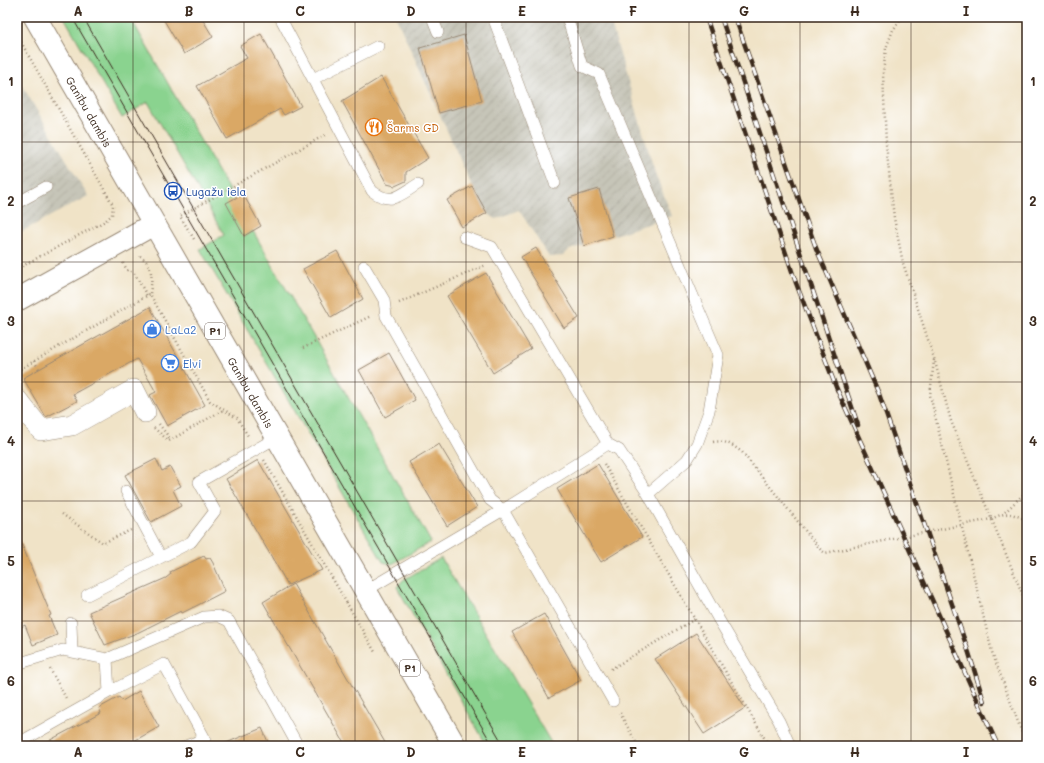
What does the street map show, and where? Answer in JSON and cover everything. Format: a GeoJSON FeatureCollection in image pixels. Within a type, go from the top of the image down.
{"type":"FeatureCollection","features":[{"type":"Feature","properties":{"kind":"main road","name":"Ganību dambis"},"geometry":{"type":"LineString","coordinates":[[35,17],[276,438],[455,746]]}},
{"type":"Feature","properties":{"kind":"main road"},"geometry":{"type":"LineString","coordinates":[[17,300],[154,224]]}},
{"type":"Feature","properties":{"kind":"street"},"geometry":{"type":"LineString","coordinates":[[17,400],[41,430],[72,425],[134,390],[145,412]]}},
{"type":"Feature","properties":{"kind":"lane"},"geometry":{"type":"LineString","coordinates":[[280,17],[372,192],[381,198],[392,200],[418,184]]}},
{"type":"Feature","properties":{"kind":"lane"},"geometry":{"type":"LineString","coordinates":[[432,17],[438,32]]}},
{"type":"Feature","properties":{"kind":"lane"},"geometry":{"type":"LineString","coordinates":[[493,17],[555,184]]}},
{"type":"Feature","properties":{"kind":"lane"},"geometry":{"type":"LineString","coordinates":[[567,17],[582,66],[599,74],[718,355],[709,411],[697,444],[687,460],[648,494]]}},
{"type":"Feature","properties":{"kind":"lane"},"geometry":{"type":"LineString","coordinates":[[312,79],[378,46]]}},
{"type":"Feature","properties":{"kind":"lane"},"geometry":{"type":"LineString","coordinates":[[17,203],[46,186]]}},
{"type":"Feature","properties":{"kind":"lane"},"geometry":{"type":"LineString","coordinates":[[464,237],[492,247],[608,444],[619,450],[648,494],[719,620],[779,720],[790,746]]}},
{"type":"Feature","properties":{"kind":"lane"},"geometry":{"type":"LineString","coordinates":[[364,266],[384,300],[386,316],[490,500],[502,510],[613,701]]}},
{"type":"Feature","properties":{"kind":"lane"},"geometry":{"type":"LineString","coordinates":[[87,595],[191,542],[215,511],[199,482],[276,438]]}},
{"type":"Feature","properties":{"kind":"lane"},"geometry":{"type":"LineString","coordinates":[[365,591],[502,510],[608,444]]}},
{"type":"Feature","properties":{"kind":"lane"},"geometry":{"type":"LineString","coordinates":[[126,491],[161,557]]}},
{"type":"Feature","properties":{"kind":"lane"},"geometry":{"type":"LineString","coordinates":[[17,664],[63,650],[107,659],[204,617],[218,616],[229,621],[298,746]]}},
{"type":"Feature","properties":{"kind":"lane"},"geometry":{"type":"LineString","coordinates":[[71,623],[72,652]]}},
{"type":"Feature","properties":{"kind":"lane"},"geometry":{"type":"LineString","coordinates":[[107,659],[109,692]]}},
{"type":"Feature","properties":{"kind":"lane"},"geometry":{"type":"LineString","coordinates":[[17,744],[109,692],[164,664],[205,738],[186,746]]}},
{"type":"Feature","properties":{"kind":"path"},"geometry":{"type":"LineString","coordinates":[[902,17],[893,30],[886,48],[883,73],[886,144],[894,218],[903,263],[934,358],[951,421],[1027,605]]}},
{"type":"Feature","properties":{"kind":"path"},"geometry":{"type":"LineString","coordinates":[[17,35],[113,205],[112,215],[105,221],[17,270]]}},
{"type":"Feature","properties":{"kind":"path"},"geometry":{"type":"LineString","coordinates":[[194,240],[180,216],[338,128]]}},
{"type":"Feature","properties":{"kind":"path"},"geometry":{"type":"LineString","coordinates":[[17,371],[149,295],[135,274],[127,270],[121,260]]}},
{"type":"Feature","properties":{"kind":"path"},"geometry":{"type":"LineString","coordinates":[[934,358],[930,395],[992,652],[1027,746]]}},
{"type":"Feature","properties":{"kind":"path"},"geometry":{"type":"LineString","coordinates":[[34,361],[39,369]]}},
{"type":"Feature","properties":{"kind":"path"},"geometry":{"type":"LineString","coordinates":[[157,431],[169,441],[223,410]]}},
{"type":"Feature","properties":{"kind":"path"},"geometry":{"type":"LineString","coordinates":[[697,444],[722,441],[729,443],[742,452],[820,549],[825,553],[991,519],[1004,513],[1027,491]]}},
{"type":"Feature","properties":{"kind":"path"},"geometry":{"type":"LineString","coordinates":[[596,451],[646,533],[769,746]]}},
{"type":"Feature","properties":{"kind":"path"},"geometry":{"type":"LineString","coordinates":[[1004,513],[1014,513],[1027,520]]}},
{"type":"Feature","properties":{"kind":"path"},"geometry":{"type":"LineString","coordinates":[[62,514],[103,543],[144,524]]}},
{"type":"Feature","properties":{"kind":"path"},"geometry":{"type":"LineString","coordinates":[[599,676],[695,619]]}},
{"type":"Feature","properties":{"kind":"path"},"geometry":{"type":"LineString","coordinates":[[44,656],[74,713]]}},
{"type":"Feature","properties":{"kind":"path"},"geometry":{"type":"LineString","coordinates":[[613,701],[638,746]]}},
{"type":"Feature","properties":{"kind":"shaded area"},"geometry":{"type":"Polygon","coordinates":[[[396,17],[609,17],[655,173],[672,216],[569,250],[563,256],[549,257],[519,210],[496,219],[487,213],[472,186],[396,17]]]}},
{"type":"Feature","properties":{"kind":"shaded area"},"geometry":{"type":"Polygon","coordinates":[[[17,77],[88,196],[17,234],[17,77]]]}},
{"type":"Feature","properties":{"kind":"green space"},"geometry":{"type":"Polygon","coordinates":[[[64,17],[130,17],[234,199],[244,236],[253,231],[431,542],[392,564],[383,562],[200,249],[224,235],[148,102],[122,118],[64,17]]]}},
{"type":"Feature","properties":{"kind":"green space"},"geometry":{"type":"Polygon","coordinates":[[[441,558],[553,746],[487,746],[397,587],[403,580],[441,558]]]}},
{"type":"Feature","properties":{"kind":"building"},"geometry":{"type":"Polygon","coordinates":[[[162,17],[201,17],[213,37],[184,54],[162,17]]]}},
{"type":"Feature","properties":{"kind":"building"},"geometry":{"type":"Polygon","coordinates":[[[261,34],[301,106],[284,115],[280,109],[227,139],[197,86],[247,58],[240,46],[261,34]]]}},
{"type":"Feature","properties":{"kind":"building"},"geometry":{"type":"Polygon","coordinates":[[[464,35],[482,101],[439,113],[420,48],[464,35]]]}},
{"type":"Feature","properties":{"kind":"building"},"geometry":{"type":"Polygon","coordinates":[[[381,77],[428,158],[406,172],[406,181],[395,186],[387,184],[342,101],[381,77]]]}},
{"type":"Feature","properties":{"kind":"building"},"geometry":{"type":"Polygon","coordinates":[[[472,186],[487,213],[462,227],[447,200],[472,186]]]}},
{"type":"Feature","properties":{"kind":"building"},"geometry":{"type":"Polygon","coordinates":[[[599,189],[613,236],[584,246],[569,198],[599,189]]]}},
{"type":"Feature","properties":{"kind":"building"},"geometry":{"type":"Polygon","coordinates":[[[243,194],[261,226],[244,236],[226,203],[243,194]]]}},
{"type":"Feature","properties":{"kind":"building"},"geometry":{"type":"Polygon","coordinates":[[[536,248],[579,318],[564,328],[521,257],[536,248]]]}},
{"type":"Feature","properties":{"kind":"building"},"geometry":{"type":"Polygon","coordinates":[[[337,251],[363,299],[331,318],[303,269],[337,251]]]}},
{"type":"Feature","properties":{"kind":"building"},"geometry":{"type":"Polygon","coordinates":[[[486,273],[531,349],[493,373],[447,296],[486,273]]]}},
{"type":"Feature","properties":{"kind":"building"},"geometry":{"type":"Polygon","coordinates":[[[150,307],[205,405],[167,426],[150,395],[156,392],[137,359],[73,394],[77,401],[46,417],[23,378],[150,307]]]}},
{"type":"Feature","properties":{"kind":"building"},"geometry":{"type":"Polygon","coordinates":[[[389,353],[415,400],[385,417],[359,370],[389,353]]]}},
{"type":"Feature","properties":{"kind":"building"},"geometry":{"type":"Polygon","coordinates":[[[439,444],[477,507],[447,526],[409,462],[439,444]]]}},
{"type":"Feature","properties":{"kind":"building"},"geometry":{"type":"Polygon","coordinates":[[[156,459],[162,471],[170,467],[181,486],[173,490],[181,506],[151,522],[125,475],[156,459]]]}},
{"type":"Feature","properties":{"kind":"building"},"geometry":{"type":"Polygon","coordinates":[[[258,460],[322,570],[288,585],[226,479],[258,460]]]}},
{"type":"Feature","properties":{"kind":"building"},"geometry":{"type":"Polygon","coordinates":[[[598,464],[642,537],[601,562],[557,489],[598,464]]]}},
{"type":"Feature","properties":{"kind":"building"},"geometry":{"type":"Polygon","coordinates":[[[17,533],[51,615],[49,616],[57,635],[33,645],[25,625],[21,627],[17,617],[17,533]]]}},
{"type":"Feature","properties":{"kind":"building"},"geometry":{"type":"Polygon","coordinates":[[[204,556],[206,559],[210,558],[213,563],[225,591],[182,613],[181,611],[137,633],[105,645],[89,612],[166,578],[171,574],[170,572],[204,556]]]}},
{"type":"Feature","properties":{"kind":"building"},"geometry":{"type":"Polygon","coordinates":[[[293,584],[387,746],[346,746],[263,602],[293,584]]]}},
{"type":"Feature","properties":{"kind":"building"},"geometry":{"type":"Polygon","coordinates":[[[544,614],[581,680],[549,698],[512,632],[544,614]]]}},
{"type":"Feature","properties":{"kind":"building"},"geometry":{"type":"Polygon","coordinates":[[[696,633],[745,708],[704,734],[655,659],[696,633]]]}},
{"type":"Feature","properties":{"kind":"building"},"geometry":{"type":"Polygon","coordinates":[[[139,691],[159,727],[125,746],[39,746],[101,713],[99,708],[119,697],[122,701],[139,691]]]}},
{"type":"Feature","properties":{"kind":"building"},"geometry":{"type":"Polygon","coordinates":[[[262,728],[268,742],[259,746],[219,746],[262,728]]]}},
{"type":"Feature","properties":{"kind":"tram line"},"geometry":{"type":"LineString","coordinates":[[72,17],[493,746]]}},
{"type":"Feature","properties":{"kind":"tram line"},"geometry":{"type":"LineString","coordinates":[[83,17],[504,746]]}},
{"type":"Feature","properties":{"kind":"railway"},"geometry":{"type":"LineString","coordinates":[[706,17],[796,283],[836,387],[998,746]]}},
{"type":"Feature","properties":{"kind":"railway"},"geometry":{"type":"LineString","coordinates":[[721,17],[858,425]]}},
{"type":"Feature","properties":{"kind":"railway"},"geometry":{"type":"LineString","coordinates":[[735,17],[816,248],[879,394],[969,653],[984,702]]}},
{"type":"Feature","properties":{"kind":"place","name":"Šarms GD"},"geometry":{"type":"Point","coordinates":[374,127]}},
{"type":"Feature","properties":{"kind":"place","name":"Lugažu iela"},"geometry":{"type":"Point","coordinates":[173,191]}},
{"type":"Feature","properties":{"kind":"place","name":"LaLa2"},"geometry":{"type":"Point","coordinates":[152,329]}},
{"type":"Feature","properties":{"kind":"place","name":"Elvi"},"geometry":{"type":"Point","coordinates":[170,363]}}]}
